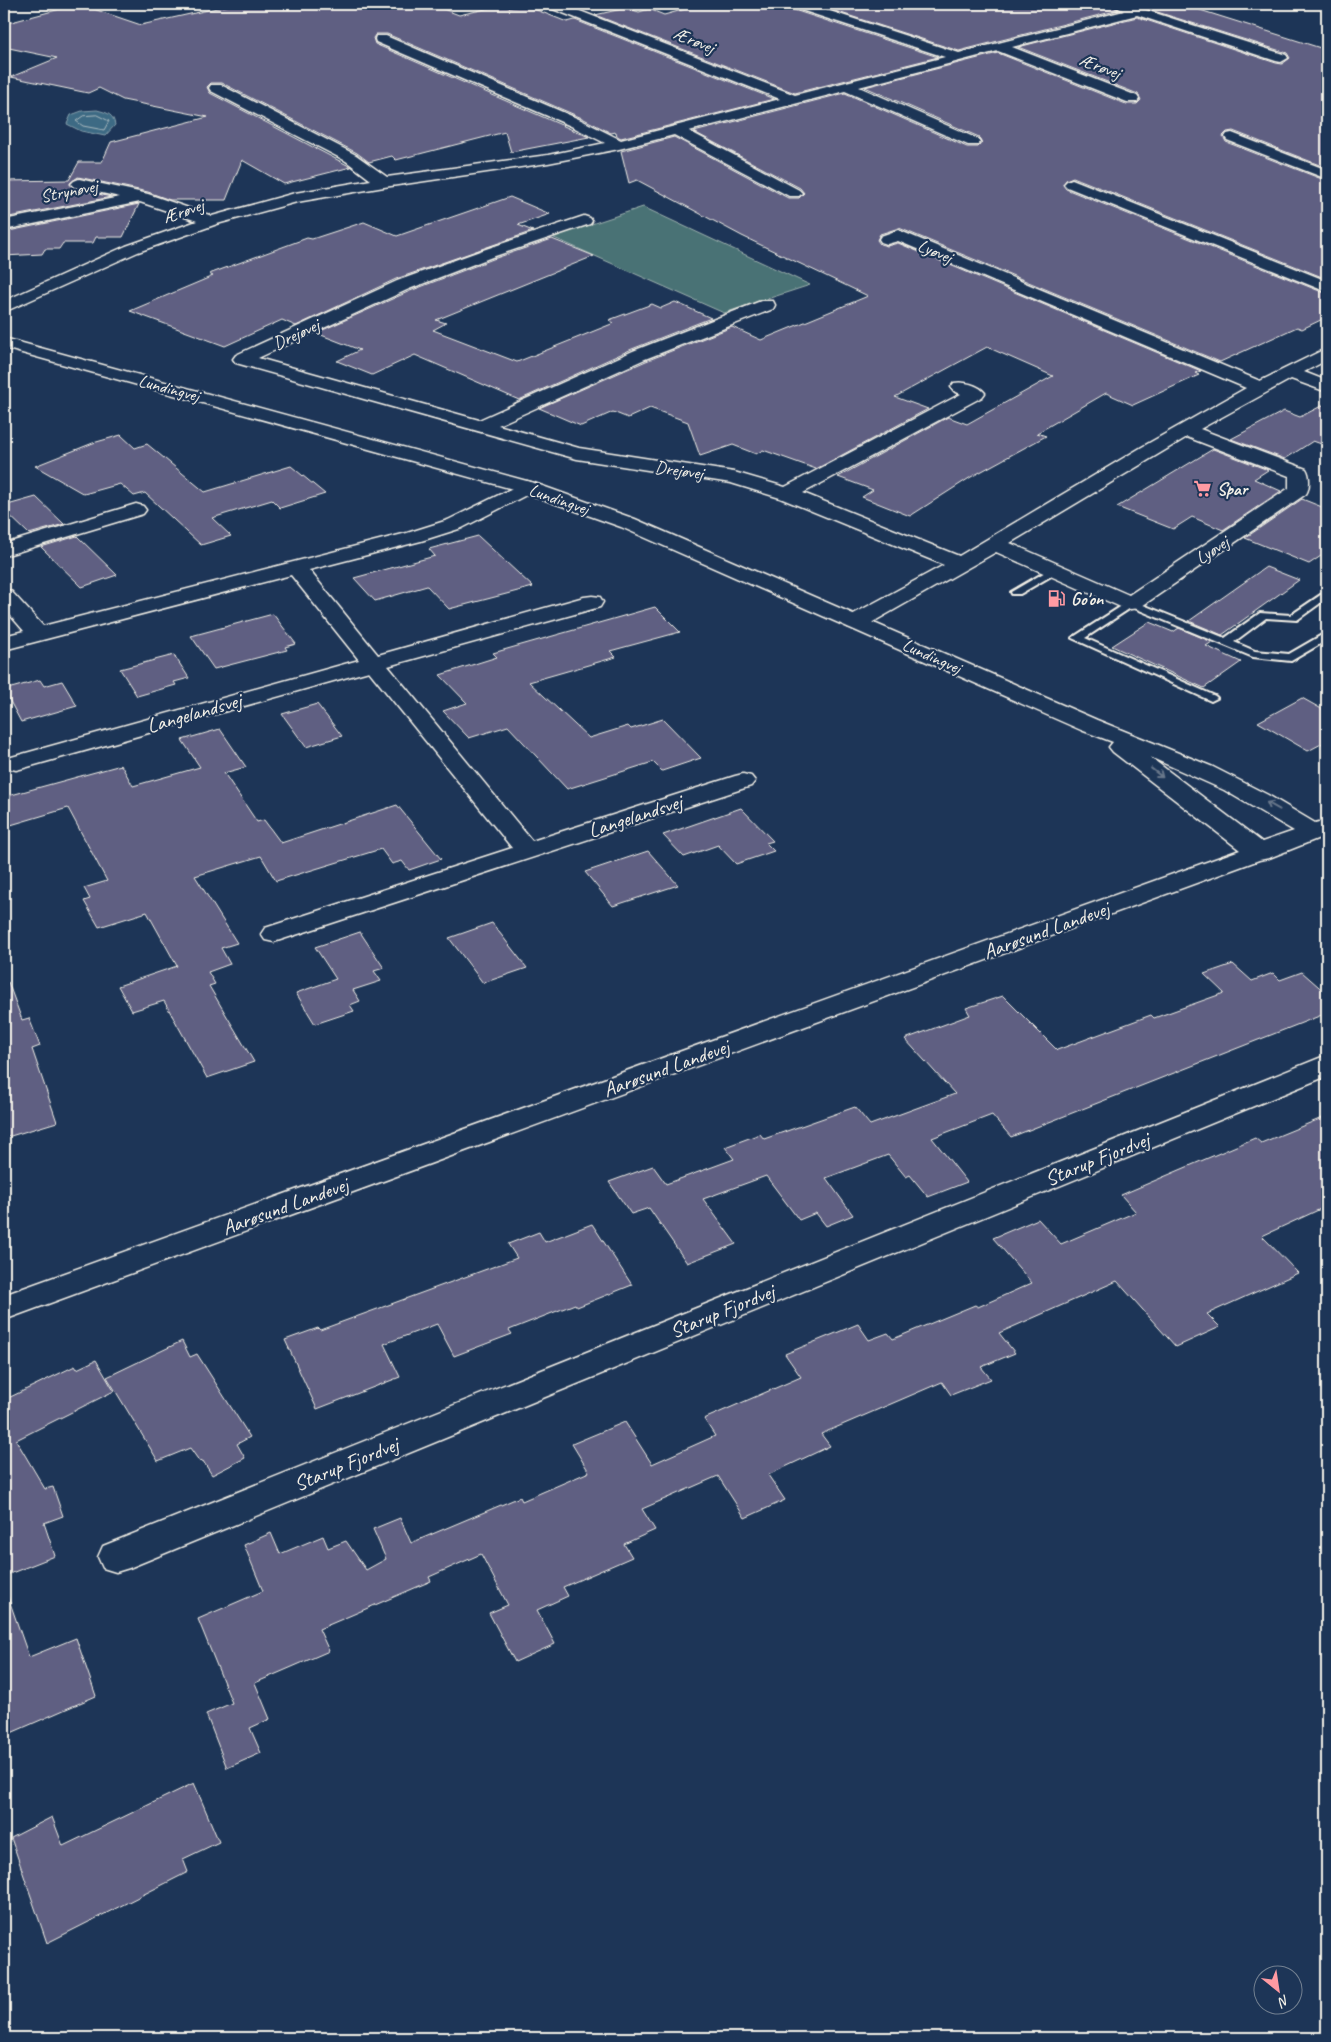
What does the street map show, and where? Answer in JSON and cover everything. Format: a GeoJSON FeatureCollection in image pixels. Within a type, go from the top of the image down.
{"type":"FeatureCollection","features":[{"type":"Feature","properties":{"kind":"street","name":"Ærøvej"},"geometry":{"type":"LineString","coordinates":[[552,4],[795,100]]}},
{"type":"Feature","properties":{"kind":"street"},"geometry":{"type":"LineString","coordinates":[[796,4],[961,58]]}},
{"type":"Feature","properties":{"kind":"street"},"geometry":{"type":"LineString","coordinates":[[1112,4],[1281,58]]}},
{"type":"Feature","properties":{"kind":"street","name":"Ærøvej"},"geometry":{"type":"LineString","coordinates":[[4,307],[132,249],[211,221],[295,198],[384,182],[548,160],[619,145],[1138,11]]}},
{"type":"Feature","properties":{"kind":"street"},"geometry":{"type":"LineString","coordinates":[[381,39],[576,123],[619,145]]}},
{"type":"Feature","properties":{"kind":"street","name":"Ærøvej"},"geometry":{"type":"LineString","coordinates":[[999,47],[1132,99]]}},
{"type":"Feature","properties":{"kind":"street"},"geometry":{"type":"LineString","coordinates":[[847,87],[972,142]]}},
{"type":"Feature","properties":{"kind":"street"},"geometry":{"type":"LineString","coordinates":[[216,88],[351,158],[384,182]]}},
{"type":"Feature","properties":{"kind":"street"},"geometry":{"type":"LineString","coordinates":[[677,130],[794,193]]}},
{"type":"Feature","properties":{"kind":"street"},"geometry":{"type":"LineString","coordinates":[[1232,138],[1327,175]]}},
{"type":"Feature","properties":{"kind":"street","name":"Strynøvej"},"geometry":{"type":"LineString","coordinates":[[79,184],[143,197],[180,208],[211,221]]}},
{"type":"Feature","properties":{"kind":"street"},"geometry":{"type":"LineString","coordinates":[[1072,184],[1327,287]]}},
{"type":"Feature","properties":{"kind":"street","name":"Strynøvej"},"geometry":{"type":"LineString","coordinates":[[4,225],[143,197]]}},
{"type":"Feature","properties":{"kind":"street","name":"Drejøvej"},"geometry":{"type":"LineString","coordinates":[[584,221],[486,254],[403,285],[242,359],[577,453],[734,478],[787,494],[961,564]]}},
{"type":"Feature","properties":{"kind":"street","name":"Lyøvej"},"geometry":{"type":"LineString","coordinates":[[887,240],[898,236],[1259,387]]}},
{"type":"Feature","properties":{"kind":"street"},"geometry":{"type":"LineString","coordinates":[[482,425],[639,355],[767,305]]}},
{"type":"Feature","properties":{"kind":"street","name":"Lundingvej"},"geometry":{"type":"LineString","coordinates":[[4,343],[527,487],[628,523],[1089,725],[1161,752],[1223,779],[1320,830]]}},
{"type":"Feature","properties":{"kind":"street"},"geometry":{"type":"LineString","coordinates":[[856,622],[923,587],[1259,387],[1327,353]]}},
{"type":"Feature","properties":{"kind":"street"},"geometry":{"type":"LineString","coordinates":[[1289,372],[1327,387]]}},
{"type":"Feature","properties":{"kind":"street"},"geometry":{"type":"LineString","coordinates":[[787,494],[976,393],[960,387]]}},
{"type":"Feature","properties":{"kind":"street","name":"Lyøvej"},"geometry":{"type":"LineString","coordinates":[[1131,603],[1299,490],[1299,472],[1185,430]]}},
{"type":"Feature","properties":{"kind":"street"},"geometry":{"type":"LineString","coordinates":[[4,643],[414,537],[455,524],[527,487]]}},
{"type":"Feature","properties":{"kind":"street"},"geometry":{"type":"LineString","coordinates":[[4,550],[136,510]]}},
{"type":"Feature","properties":{"kind":"street"},"geometry":{"type":"LineString","coordinates":[[995,544],[1131,603]]}},
{"type":"Feature","properties":{"kind":"street"},"geometry":{"type":"LineString","coordinates":[[294,567],[527,851]]}},
{"type":"Feature","properties":{"kind":"street"},"geometry":{"type":"LineString","coordinates":[[4,595],[37,633]]}},
{"type":"Feature","properties":{"kind":"street","name":"Langelandsvej"},"geometry":{"type":"LineString","coordinates":[[16,763],[592,602]]}},
{"type":"Feature","properties":{"kind":"street","name":"Lundingvej"},"geometry":{"type":"LineString","coordinates":[[1089,725],[1149,767],[1260,853]]}},
{"type":"Feature","properties":{"kind":"street","name":"Langelandsvej"},"geometry":{"type":"LineString","coordinates":[[274,934],[743,781]]}},
{"type":"Feature","properties":{"kind":"street","name":"Aarøsund Landevej"},"geometry":{"type":"LineString","coordinates":[[4,1308],[1320,830]]}},
{"type":"Feature","properties":{"kind":"street","name":"Starup Fjordvej"},"geometry":{"type":"LineString","coordinates":[[116,1557],[1327,1065]]}},
{"type":"Feature","properties":{"kind":"lane"},"geometry":{"type":"LineString","coordinates":[[1016,592],[1054,570]]}},
{"type":"Feature","properties":{"kind":"lane"},"geometry":{"type":"LineString","coordinates":[[1225,643],[1264,615],[1293,618],[1322,596]]}},
{"type":"Feature","properties":{"kind":"lane"},"geometry":{"type":"LineString","coordinates":[[1211,698],[1077,638],[1131,603],[1253,654],[1291,658],[1327,635]]}},
{"type":"Feature","properties":{"kind":"green space"},"geometry":{"type":"Polygon","coordinates":[[[643,207],[810,285],[724,313],[552,237],[643,207]]]}},
{"type":"Feature","properties":{"kind":"water"},"geometry":{"type":"Polygon","coordinates":[[[97,110],[109,115],[114,121],[115,125],[105,136],[81,131],[67,124],[71,115],[82,111],[97,110]]]}},
{"type":"Feature","properties":{"kind":"building"},"geometry":{"type":"Polygon","coordinates":[[[79,4],[141,25],[235,4],[430,4],[459,15],[503,5],[510,8],[524,5],[567,22],[575,20],[774,99],[621,138],[617,136],[616,132],[611,133],[582,118],[387,34],[376,34],[373,38],[375,44],[589,137],[511,152],[505,132],[396,160],[392,156],[369,162],[357,153],[222,83],[211,83],[207,87],[210,93],[351,167],[284,184],[242,160],[226,200],[170,200],[148,192],[78,177],[70,183],[73,188],[111,197],[4,218],[4,181],[69,180],[79,162],[102,162],[111,142],[208,117],[123,100],[99,88],[88,93],[11,77],[57,58],[4,47],[4,24],[79,4]]]}},
{"type":"Feature","properties":{"kind":"building"},"geometry":{"type":"Polygon","coordinates":[[[704,4],[788,4],[791,9],[938,57],[795,93],[595,15],[626,8],[639,12],[649,9],[664,15],[704,4]]]}},
{"type":"Feature","properties":{"kind":"building"},"geometry":{"type":"Polygon","coordinates":[[[813,4],[1114,4],[1113,7],[1119,10],[959,51],[813,4]]]}},
{"type":"Feature","properties":{"kind":"building"},"geometry":{"type":"Polygon","coordinates":[[[1132,4],[1181,4],[1327,50],[1327,168],[1233,131],[1227,132],[1223,136],[1226,142],[1327,181],[1327,279],[1073,177],[1066,180],[1063,185],[1066,189],[1327,294],[1327,317],[1302,329],[1297,327],[1220,362],[899,228],[880,234],[877,240],[880,244],[887,246],[898,243],[1201,371],[1195,373],[1199,375],[1133,405],[1106,393],[1037,433],[1046,436],[971,477],[910,516],[862,497],[873,490],[838,477],[948,417],[967,424],[1053,376],[987,347],[895,397],[928,409],[816,469],[763,450],[756,454],[733,445],[700,456],[688,422],[650,408],[628,418],[613,412],[581,426],[539,408],[646,361],[732,327],[761,340],[868,296],[742,236],[637,180],[629,183],[621,151],[674,137],[788,198],[799,198],[804,193],[800,188],[694,132],[845,93],[967,147],[978,147],[982,143],[979,137],[865,87],[998,53],[1126,104],[1137,104],[1141,100],[1138,94],[1018,47],[1137,17],[1276,63],[1282,64],[1290,58],[1287,53],[1132,4]]]}},
{"type":"Feature","properties":{"kind":"building"},"geometry":{"type":"Polygon","coordinates":[[[510,197],[550,214],[518,225],[533,231],[396,279],[296,326],[282,320],[225,346],[130,311],[213,276],[209,274],[307,238],[312,239],[364,222],[397,236],[510,197]]]}},
{"type":"Feature","properties":{"kind":"building"},"geometry":{"type":"Polygon","coordinates":[[[139,204],[123,237],[96,237],[93,243],[63,243],[59,249],[45,249],[42,254],[4,256],[4,232],[139,204]]]}},
{"type":"Feature","properties":{"kind":"building"},"geometry":{"type":"Polygon","coordinates":[[[552,239],[594,256],[436,320],[446,323],[433,330],[517,362],[614,323],[609,320],[652,304],[661,308],[675,302],[711,318],[632,349],[519,400],[415,355],[372,375],[337,361],[360,350],[316,333],[410,291],[493,259],[552,239]]]}},
{"type":"Feature","properties":{"kind":"building"},"geometry":{"type":"Polygon","coordinates":[[[1327,403],[1327,446],[1313,441],[1285,459],[1231,439],[1284,411],[1300,417],[1327,403]]]}},
{"type":"Feature","properties":{"kind":"building"},"geometry":{"type":"Polygon","coordinates":[[[121,435],[135,448],[147,444],[205,492],[291,466],[325,494],[280,508],[272,500],[212,518],[231,536],[201,545],[145,493],[134,496],[120,484],[84,494],[35,466],[93,443],[121,435]]]}},
{"type":"Feature","properties":{"kind":"building","name":"Spar"},"geometry":{"type":"Polygon","coordinates":[[[1213,449],[1268,470],[1254,479],[1281,491],[1223,530],[1192,517],[1173,529],[1117,507],[1213,449]]]}},
{"type":"Feature","properties":{"kind":"building"},"geometry":{"type":"Polygon","coordinates":[[[36,497],[64,524],[29,534],[4,510],[4,506],[36,497]]]}},
{"type":"Feature","properties":{"kind":"building"},"geometry":{"type":"Polygon","coordinates":[[[1302,499],[1327,509],[1327,552],[1309,564],[1245,538],[1302,499]]]}},
{"type":"Feature","properties":{"kind":"building"},"geometry":{"type":"Polygon","coordinates":[[[77,536],[117,575],[82,587],[41,547],[77,536]]]}},
{"type":"Feature","properties":{"kind":"building"},"geometry":{"type":"Polygon","coordinates":[[[478,536],[533,587],[449,609],[427,586],[375,601],[354,578],[435,556],[429,549],[478,536]]]}},
{"type":"Feature","properties":{"kind":"building"},"geometry":{"type":"Polygon","coordinates":[[[1266,567],[1299,580],[1222,635],[1189,621],[1266,567]]]}},
{"type":"Feature","properties":{"kind":"building"},"geometry":{"type":"Polygon","coordinates":[[[655,607],[680,632],[610,651],[616,657],[529,682],[589,738],[628,726],[631,729],[663,719],[701,758],[662,771],[653,762],[567,789],[508,726],[469,738],[443,711],[467,703],[440,675],[497,657],[493,653],[655,607]]]}},
{"type":"Feature","properties":{"kind":"building"},"geometry":{"type":"Polygon","coordinates":[[[273,614],[296,644],[285,647],[287,650],[214,669],[191,636],[273,614]]]}},
{"type":"Feature","properties":{"kind":"building"},"geometry":{"type":"Polygon","coordinates":[[[1149,622],[1173,632],[1179,628],[1212,642],[1206,646],[1241,662],[1204,688],[1112,646],[1149,622]]]}},
{"type":"Feature","properties":{"kind":"building"},"geometry":{"type":"Polygon","coordinates":[[[174,655],[189,678],[174,682],[176,685],[137,696],[120,669],[174,655]]]}},
{"type":"Feature","properties":{"kind":"building"},"geometry":{"type":"Polygon","coordinates":[[[40,680],[44,686],[62,681],[77,706],[21,722],[4,690],[40,680]]]}},
{"type":"Feature","properties":{"kind":"building"},"geometry":{"type":"Polygon","coordinates":[[[1302,698],[1327,712],[1327,741],[1308,751],[1258,722],[1302,698]]]}},
{"type":"Feature","properties":{"kind":"building"},"geometry":{"type":"Polygon","coordinates":[[[317,704],[342,736],[306,747],[282,714],[317,704]]]}},
{"type":"Feature","properties":{"kind":"building"},"geometry":{"type":"Polygon","coordinates":[[[220,729],[246,767],[224,773],[257,822],[264,820],[281,843],[397,805],[441,859],[409,870],[402,861],[392,864],[381,849],[276,881],[261,856],[195,876],[237,943],[221,948],[230,964],[208,972],[215,984],[209,986],[254,1062],[207,1078],[164,1001],[132,1011],[118,986],[177,966],[147,912],[99,927],[84,901],[90,899],[84,888],[107,881],[68,808],[4,827],[4,797],[121,765],[133,786],[200,767],[182,740],[220,729]]]}},
{"type":"Feature","properties":{"kind":"building"},"geometry":{"type":"Polygon","coordinates":[[[741,808],[773,841],[766,843],[774,851],[736,864],[718,845],[684,857],[663,835],[741,808]]]}},
{"type":"Feature","properties":{"kind":"building"},"geometry":{"type":"Polygon","coordinates":[[[648,851],[678,885],[613,906],[585,872],[648,851]]]}},
{"type":"Feature","properties":{"kind":"building"},"geometry":{"type":"Polygon","coordinates":[[[492,923],[527,968],[483,983],[449,938],[492,923]]]}},
{"type":"Feature","properties":{"kind":"building"},"geometry":{"type":"Polygon","coordinates":[[[360,932],[384,968],[374,971],[381,981],[353,990],[360,1001],[350,1005],[354,1011],[315,1024],[296,993],[336,979],[315,947],[360,932]]]}},
{"type":"Feature","properties":{"kind":"building"},"geometry":{"type":"Polygon","coordinates":[[[1233,964],[1252,981],[1273,973],[1280,980],[1302,972],[1327,994],[1327,1013],[1011,1137],[992,1115],[932,1138],[967,1182],[928,1197],[910,1175],[906,1177],[888,1155],[826,1178],[853,1215],[826,1226],[816,1213],[799,1220],[766,1176],[703,1199],[736,1244],[687,1263],[649,1208],[631,1214],[609,1182],[653,1166],[666,1184],[734,1159],[725,1147],[760,1134],[764,1139],[855,1107],[870,1125],[955,1094],[905,1039],[970,1015],[966,1008],[1003,996],[1057,1050],[1151,1015],[1154,1018],[1224,993],[1204,974],[1233,964]]]}},
{"type":"Feature","properties":{"kind":"building"},"geometry":{"type":"Polygon","coordinates":[[[8,982],[22,1020],[29,1018],[40,1046],[32,1049],[57,1122],[4,1138],[4,983],[8,982]]]}},
{"type":"Feature","properties":{"kind":"building"},"geometry":{"type":"Polygon","coordinates":[[[1327,1116],[1327,1206],[1262,1236],[1298,1273],[1207,1314],[1220,1327],[1176,1347],[1117,1281],[999,1333],[1015,1353],[981,1367],[991,1379],[951,1395],[942,1382],[821,1434],[830,1446],[768,1475],[785,1500],[745,1518],[718,1476],[642,1509],[655,1530],[624,1544],[632,1557],[563,1587],[568,1596],[537,1610],[555,1644],[515,1662],[489,1613],[508,1605],[481,1554],[429,1577],[431,1581],[319,1629],[329,1651],[255,1683],[270,1719],[250,1728],[261,1753],[227,1768],[206,1714],[232,1703],[198,1619],[263,1591],[244,1545],[271,1533],[280,1554],[323,1536],[328,1548],[346,1541],[366,1570],[386,1559],[373,1529],[400,1518],[411,1543],[520,1497],[522,1501],[589,1472],[572,1444],[625,1422],[652,1464],[715,1436],[704,1419],[801,1377],[785,1354],[858,1324],[869,1340],[888,1333],[893,1339],[975,1305],[978,1307],[1032,1283],[993,1238],[1038,1219],[1061,1244],[1136,1212],[1121,1195],[1255,1138],[1261,1143],[1327,1116]]]}},
{"type":"Feature","properties":{"kind":"building"},"geometry":{"type":"Polygon","coordinates":[[[592,1224],[632,1285],[577,1307],[575,1304],[509,1330],[512,1334],[454,1356],[437,1324],[384,1344],[400,1377],[317,1409],[285,1340],[318,1328],[320,1330],[517,1258],[508,1244],[539,1232],[545,1242],[592,1224]]]}},
{"type":"Feature","properties":{"kind":"building"},"geometry":{"type":"Polygon","coordinates":[[[182,1341],[190,1357],[197,1354],[250,1437],[237,1444],[245,1458],[212,1475],[203,1461],[200,1462],[190,1448],[158,1461],[107,1377],[182,1341]]]}},
{"type":"Feature","properties":{"kind":"building"},"geometry":{"type":"Polygon","coordinates":[[[96,1360],[114,1391],[16,1440],[45,1489],[53,1487],[63,1516],[44,1523],[55,1556],[4,1576],[4,1400],[75,1366],[77,1369],[96,1360]]]}},
{"type":"Feature","properties":{"kind":"building"},"geometry":{"type":"Polygon","coordinates":[[[8,1597],[29,1657],[76,1638],[96,1696],[4,1736],[4,1598],[8,1597]]]}},
{"type":"Feature","properties":{"kind":"building"},"geometry":{"type":"Polygon","coordinates":[[[194,1783],[219,1842],[183,1859],[188,1872],[47,1943],[11,1838],[52,1817],[63,1846],[194,1783]]]}},
{"type":"Feature","properties":{"kind":"place","name":"Spar"},"geometry":{"type":"Point","coordinates":[1203,489]}},
{"type":"Feature","properties":{"kind":"place","name":"Go'on"},"geometry":{"type":"Point","coordinates":[1057,599]}}]}
